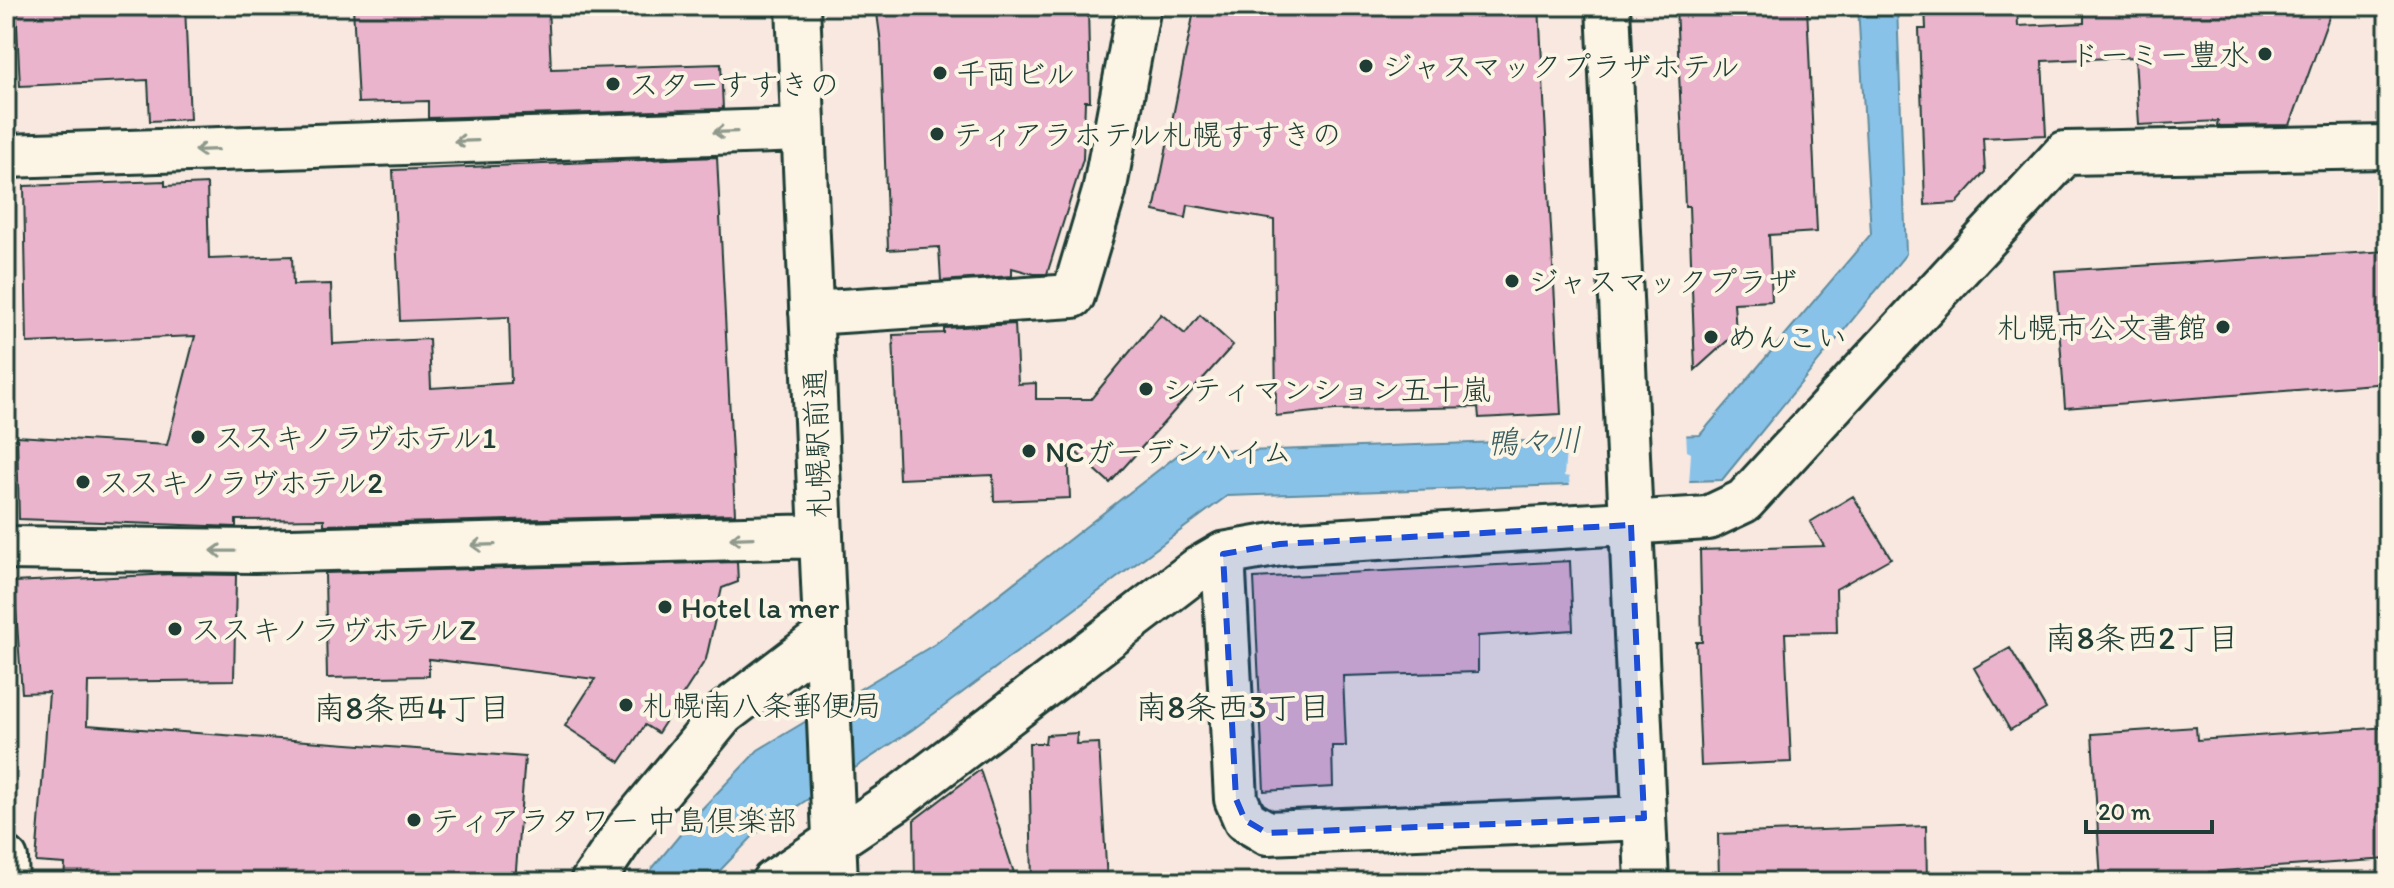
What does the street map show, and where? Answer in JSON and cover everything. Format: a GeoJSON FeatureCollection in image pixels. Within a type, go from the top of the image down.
{"type":"FeatureCollection","features":[{"type":"Feature","properties":{"kind":"street","name":"札幌駅前通"},"geometry":{"type":"LineString","coordinates":[[798,6],[835,863]]}},
{"type":"Feature","properties":{"kind":"street"},"geometry":{"type":"LineString","coordinates":[[811,313],[1073,296],[1104,192],[1139,6]]}},
{"type":"Feature","properties":{"kind":"street"},"geometry":{"type":"LineString","coordinates":[[1608,6],[1647,882]]}},
{"type":"Feature","properties":{"kind":"street"},"geometry":{"type":"LineString","coordinates":[[6,156],[803,130]]}},
{"type":"Feature","properties":{"kind":"street"},"geometry":{"type":"LineString","coordinates":[[773,882],[835,863],[1116,629],[1223,554],[1280,544],[1631,510],[1708,518],[1744,501],[2065,153],[2388,147]]}},
{"type":"Feature","properties":{"kind":"street"},"geometry":{"type":"LineString","coordinates":[[6,548],[254,551],[820,536]]}},
{"type":"Feature","properties":{"kind":"street"},"geometry":{"type":"LineString","coordinates":[[1223,554],[1236,799],[1245,820],[1267,833],[1644,818]]}},
{"type":"Feature","properties":{"kind":"street"},"geometry":{"type":"LineString","coordinates":[[592,882],[627,830],[723,714],[825,636]]}},
{"type":"Feature","properties":{"kind":"street"},"geometry":{"type":"LineString","coordinates":[[6,859],[7,882]]}},
{"type":"Feature","properties":{"kind":"highlighted area"},"geometry":{"type":"Polygon","coordinates":[[[1631,525],[1644,818],[1267,833],[1245,820],[1236,799],[1223,554],[1280,544],[1631,525]]]}},
{"type":"Feature","properties":{"kind":"water","name":"鴨々川"},"geometry":{"type":"Polygon","coordinates":[[[1858,6],[1897,6],[1906,254],[1722,480],[1227,496],[912,730],[754,835],[709,882],[641,882],[698,813],[758,750],[935,644],[1188,447],[1247,451],[1700,435],[1871,234],[1858,6]]]}},
{"type":"Feature","properties":{"kind":"pier"},"geometry":{"type":"Polygon","coordinates":[[[1686,431],[1687,451],[1691,453],[1689,485],[1570,489],[1569,477],[1564,476],[1567,436],[1686,431]]]}},
{"type":"Feature","properties":{"kind":"building"},"geometry":{"type":"Polygon","coordinates":[[[16,6],[185,6],[190,119],[150,121],[148,80],[20,86],[16,6]]]}},
{"type":"Feature","properties":{"kind":"building"},"geometry":{"type":"Polygon","coordinates":[[[353,6],[548,6],[551,69],[721,64],[723,109],[428,118],[428,101],[358,103],[353,6]]]}},
{"type":"Feature","properties":{"kind":"building"},"geometry":{"type":"Polygon","coordinates":[[[876,6],[1088,6],[1090,101],[1085,101],[1083,159],[1047,274],[1012,268],[1012,276],[941,281],[939,247],[888,250],[881,43],[876,6]]]}},
{"type":"Feature","properties":{"kind":"building"},"geometry":{"type":"Polygon","coordinates":[[[1195,6],[1539,6],[1561,414],[1479,418],[1478,407],[1335,410],[1276,416],[1274,220],[1188,205],[1186,218],[1154,211],[1195,6]]]}},
{"type":"Feature","properties":{"kind":"building"},"geometry":{"type":"Polygon","coordinates":[[[1676,6],[1807,6],[1817,232],[1769,235],[1772,301],[1734,303],[1736,333],[1695,370],[1689,206],[1685,206],[1676,6]]]}},
{"type":"Feature","properties":{"kind":"building"},"geometry":{"type":"Polygon","coordinates":[[[1925,6],[2017,6],[2018,26],[2084,23],[2084,8],[2333,6],[2290,125],[2217,126],[2218,121],[2139,125],[2135,57],[2042,61],[2046,135],[1983,138],[1985,172],[1957,203],[1925,205],[1919,29],[1926,29],[1925,6]]]}},
{"type":"Feature","properties":{"kind":"building"},"geometry":{"type":"Polygon","coordinates":[[[717,157],[735,514],[324,525],[324,519],[236,520],[236,527],[19,519],[17,436],[167,445],[195,336],[27,343],[24,186],[165,181],[165,186],[207,184],[209,259],[292,256],[293,285],[331,284],[333,344],[429,339],[431,388],[511,383],[509,317],[400,321],[393,170],[717,157]]]}},
{"type":"Feature","properties":{"kind":"building","name":"札幌市公文書館"},"geometry":{"type":"Polygon","coordinates":[[[2388,251],[2388,383],[2065,408],[2055,271],[2388,251]]]}},
{"type":"Feature","properties":{"kind":"building"},"geometry":{"type":"Polygon","coordinates":[[[1161,314],[1185,334],[1200,315],[1233,345],[1110,483],[1068,445],[1070,498],[994,501],[993,475],[899,479],[893,335],[944,333],[944,328],[1015,324],[1018,384],[1036,383],[1036,399],[1091,399],[1161,314]]]}},
{"type":"Feature","properties":{"kind":"building"},"geometry":{"type":"Polygon","coordinates":[[[1853,496],[1891,558],[1836,589],[1837,632],[1785,633],[1791,762],[1701,766],[1696,642],[1702,642],[1700,550],[1824,546],[1810,522],[1853,496]]]}},
{"type":"Feature","properties":{"kind":"building"},"geometry":{"type":"Polygon","coordinates":[[[1570,561],[1573,630],[1478,636],[1478,672],[1343,676],[1346,746],[1332,746],[1333,787],[1264,791],[1254,578],[1570,561]]]}},
{"type":"Feature","properties":{"kind":"building"},"geometry":{"type":"Polygon","coordinates":[[[737,562],[738,582],[722,588],[706,659],[658,733],[645,725],[620,762],[565,726],[595,679],[429,659],[429,676],[327,678],[325,573],[737,562]]]}},
{"type":"Feature","properties":{"kind":"building"},"geometry":{"type":"Polygon","coordinates":[[[172,574],[236,575],[234,680],[88,682],[87,725],[525,757],[515,882],[64,882],[65,864],[36,862],[49,692],[22,693],[14,582],[172,574]]]}},
{"type":"Feature","properties":{"kind":"building"},"geometry":{"type":"Polygon","coordinates":[[[2010,648],[2046,709],[2010,730],[1974,668],[2010,648]]]}},
{"type":"Feature","properties":{"kind":"building"},"geometry":{"type":"Polygon","coordinates":[[[2196,727],[2197,740],[2388,727],[2388,859],[2209,872],[2210,882],[2101,882],[2092,734],[2196,727]]]}},
{"type":"Feature","properties":{"kind":"building"},"geometry":{"type":"Polygon","coordinates":[[[1077,733],[1076,744],[1099,743],[1107,882],[1032,882],[1029,743],[1045,743],[1046,735],[1077,733]]]}},
{"type":"Feature","properties":{"kind":"building"},"geometry":{"type":"Polygon","coordinates":[[[980,770],[1017,882],[915,882],[914,820],[980,770]]]}},
{"type":"Feature","properties":{"kind":"building"},"geometry":{"type":"Polygon","coordinates":[[[1926,826],[1927,882],[1719,882],[1718,834],[1926,826]]]}},
{"type":"Feature","properties":{"kind":"place","name":"ドーミー豊水"},"geometry":{"type":"Point","coordinates":[2265,54]}},
{"type":"Feature","properties":{"kind":"place","name":"ジャスマックプラザホテル"},"geometry":{"type":"Point","coordinates":[1366,66]}},
{"type":"Feature","properties":{"kind":"place","name":"千両ビル"},"geometry":{"type":"Point","coordinates":[940,73]}},
{"type":"Feature","properties":{"kind":"place","name":"スターすすきの"},"geometry":{"type":"Point","coordinates":[613,84]}},
{"type":"Feature","properties":{"kind":"place","name":"ティアラホテル札幌すすきの"},"geometry":{"type":"Point","coordinates":[937,134]}},
{"type":"Feature","properties":{"kind":"place","name":"ジャスマックプラザ"},"geometry":{"type":"Point","coordinates":[1512,281]}},
{"type":"Feature","properties":{"kind":"place","name":"札幌市公文書館"},"geometry":{"type":"Point","coordinates":[2223,327]}},
{"type":"Feature","properties":{"kind":"place","name":"めんこい"},"geometry":{"type":"Point","coordinates":[1711,337]}},
{"type":"Feature","properties":{"kind":"place","name":"シティマンション五十嵐"},"geometry":{"type":"Point","coordinates":[1146,389]}},
{"type":"Feature","properties":{"kind":"place","name":"ススキノラヴホテル1"},"geometry":{"type":"Point","coordinates":[198,437]}},
{"type":"Feature","properties":{"kind":"place","name":"NCガーデンハイム"},"geometry":{"type":"Point","coordinates":[1029,451]}},
{"type":"Feature","properties":{"kind":"place","name":"ススキノラヴホテル2"},"geometry":{"type":"Point","coordinates":[83,482]}},
{"type":"Feature","properties":{"kind":"place","name":"Hotel la mer"},"geometry":{"type":"Point","coordinates":[665,607]}},
{"type":"Feature","properties":{"kind":"place","name":"ススキノラヴホテルZ"},"geometry":{"type":"Point","coordinates":[175,629]}},
{"type":"Feature","properties":{"kind":"place","name":"札幌南八条郵便局"},"geometry":{"type":"Point","coordinates":[626,705]}},
{"type":"Feature","properties":{"kind":"place","name":"ティアラタワー 中島倶楽部"},"geometry":{"type":"Point","coordinates":[414,820]}},
{"type":"Feature","properties":{"kind":"district","name":"南8条西2丁目"},"geometry":{"type":"Point","coordinates":[2142,638]}},
{"type":"Feature","properties":{"kind":"district","name":"南8条西3丁目"},"geometry":{"type":"Point","coordinates":[1233,707]}},
{"type":"Feature","properties":{"kind":"district","name":"南8条西4丁目"},"geometry":{"type":"Point","coordinates":[412,708]}}]}
